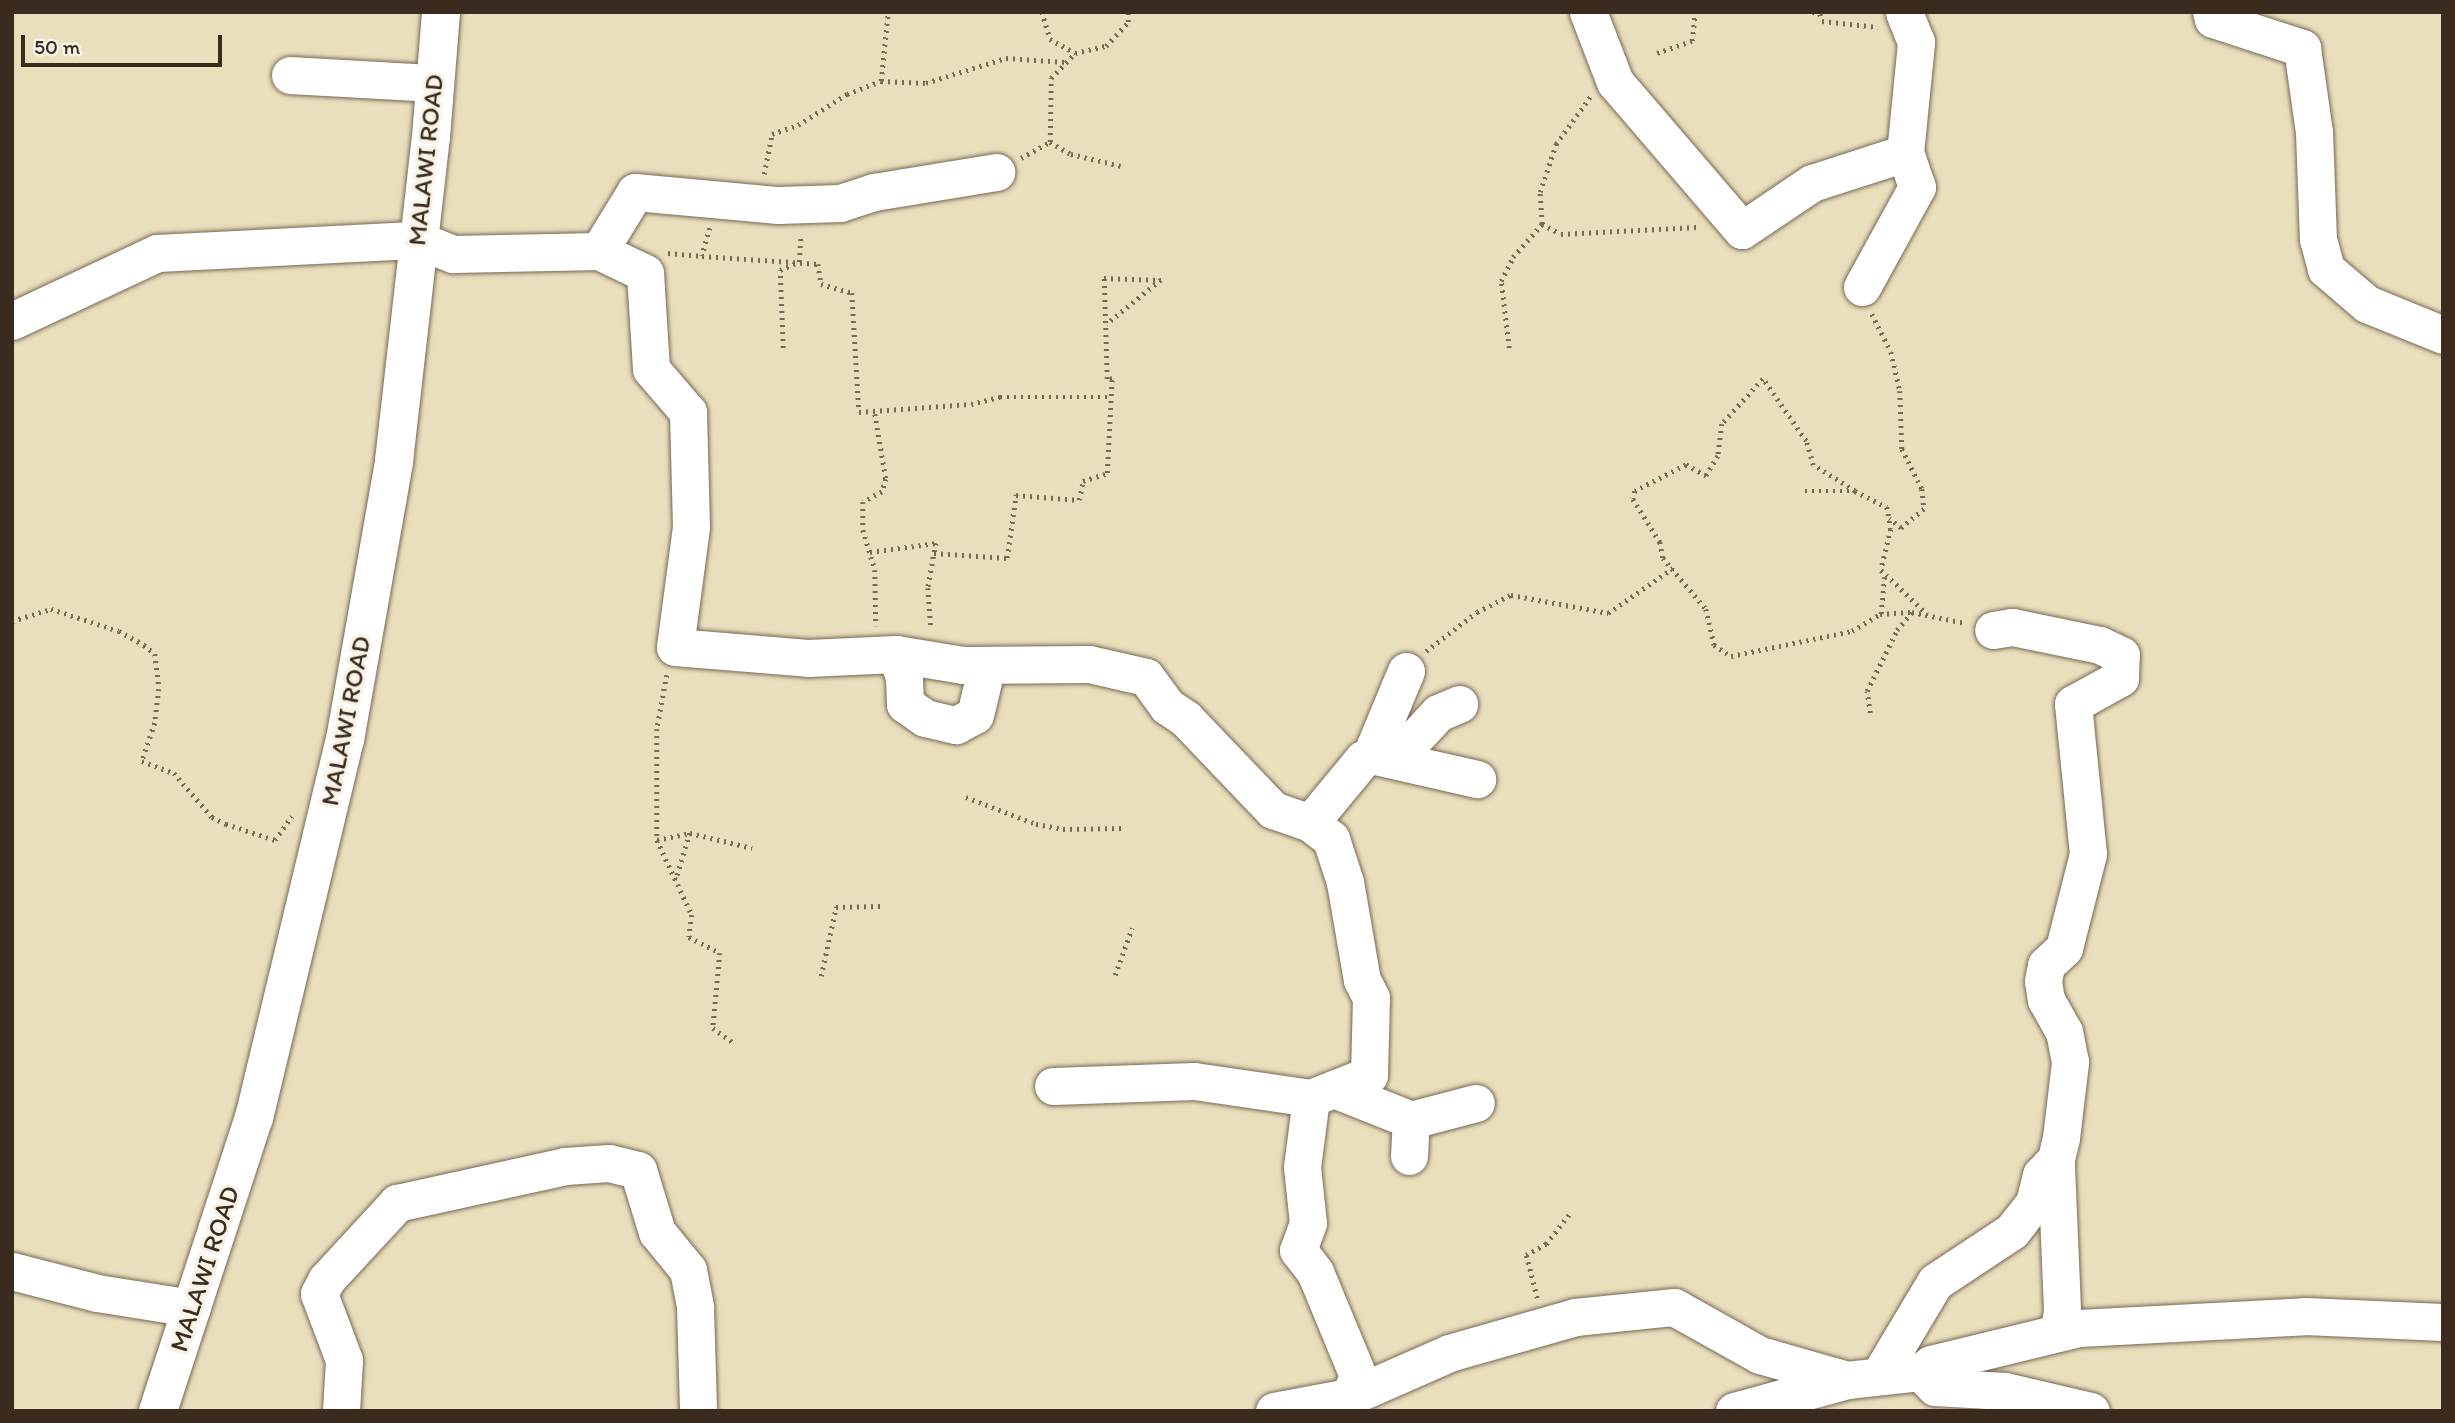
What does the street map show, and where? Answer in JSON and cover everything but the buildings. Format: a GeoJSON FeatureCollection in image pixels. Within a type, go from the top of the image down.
{"type":"FeatureCollection","features":[{"type":"Feature","properties":{"kind":"main road","name":"MALAWI ROAD"},"geometry":{"type":"LineString","coordinates":[[159,1411],[254,1118],[345,740],[394,461],[441,12]]}},
{"type":"Feature","properties":{"kind":"street"},"geometry":{"type":"LineString","coordinates":[[1588,12],[1615,82],[1742,230],[1812,183],[1905,153]]}},
{"type":"Feature","properties":{"kind":"street"},"geometry":{"type":"LineString","coordinates":[[2211,12],[2213,19],[2302,48],[2314,132],[2318,239],[2326,270],[2367,304],[2443,335]]}},
{"type":"Feature","properties":{"kind":"street"},"geometry":{"type":"LineString","coordinates":[[1862,287],[1891,226],[1917,187],[1905,153],[1916,43],[1905,17]]}},
{"type":"Feature","properties":{"kind":"street"},"geometry":{"type":"LineString","coordinates":[[290,75],[435,83]]}},
{"type":"Feature","properties":{"kind":"street"},"geometry":{"type":"LineString","coordinates":[[599,251],[635,192],[758,203],[840,203],[874,192],[996,172]]}},
{"type":"Feature","properties":{"kind":"street"},"geometry":{"type":"LineString","coordinates":[[12,321],[157,253],[418,240],[453,254],[599,251],[645,274],[651,369],[688,412],[691,527],[675,647],[808,658],[887,654],[987,665],[1089,664],[1146,677],[1167,706],[1186,719],[1273,810],[1310,823],[1331,839],[1345,882],[1362,980],[1371,998],[1369,1074],[1322,1093]]}},
{"type":"Feature","properties":{"kind":"street"},"geometry":{"type":"LineString","coordinates":[[1993,630],[2012,627],[2100,645],[2121,655],[2120,678],[2073,704],[2088,854],[2064,948],[2046,965],[2043,981],[2046,1000],[2064,1031],[2070,1062],[2056,1159],[2062,1310],[2059,1332]]}},
{"type":"Feature","properties":{"kind":"street"},"geometry":{"type":"LineString","coordinates":[[887,654],[904,677],[905,704],[925,718],[956,725],[975,715],[987,665]]}},
{"type":"Feature","properties":{"kind":"street"},"geometry":{"type":"LineString","coordinates":[[1371,755],[1406,671]]}},
{"type":"Feature","properties":{"kind":"street"},"geometry":{"type":"LineString","coordinates":[[1310,823],[1353,768],[1371,755],[1413,740],[1438,713],[1459,704]]}},
{"type":"Feature","properties":{"kind":"street"},"geometry":{"type":"LineString","coordinates":[[1371,755],[1477,779]]}},
{"type":"Feature","properties":{"kind":"street"},"geometry":{"type":"LineString","coordinates":[[1053,1086],[1194,1081],[1322,1093],[1411,1120],[1476,1103]]}},
{"type":"Feature","properties":{"kind":"street"},"geometry":{"type":"LineString","coordinates":[[1322,1093],[1302,1167],[1308,1223],[1298,1250],[1315,1272],[1358,1376],[1349,1397]]}},
{"type":"Feature","properties":{"kind":"street"},"geometry":{"type":"LineString","coordinates":[[1409,1156],[1411,1120]]}},
{"type":"Feature","properties":{"kind":"street"},"geometry":{"type":"LineString","coordinates":[[1863,1378],[1935,1282],[2012,1231],[2034,1203],[2041,1175],[2056,1159]]}},
{"type":"Feature","properties":{"kind":"street"},"geometry":{"type":"LineString","coordinates":[[341,1411],[344,1360],[319,1294],[326,1280],[397,1203],[565,1166],[609,1163],[638,1170],[657,1232],[688,1270],[695,1307],[698,1411]]}},
{"type":"Feature","properties":{"kind":"street"},"geometry":{"type":"LineString","coordinates":[[12,1271],[97,1293],[192,1308]]}},
{"type":"Feature","properties":{"kind":"street"},"geometry":{"type":"LineString","coordinates":[[1274,1411],[1349,1397],[1449,1353],[1575,1317],[1674,1307],[1760,1355],[1863,1378]]}},
{"type":"Feature","properties":{"kind":"street"},"geometry":{"type":"LineString","coordinates":[[1749,1409],[1863,1378],[1920,1372],[1931,1364],[2059,1332],[2305,1316],[2443,1322]]}},
{"type":"Feature","properties":{"kind":"street"},"geometry":{"type":"LineString","coordinates":[[1920,1372],[1936,1387],[2091,1411]]}},
{"type":"Feature","properties":{"kind":"path"},"geometry":{"type":"LineString","coordinates":[[881,81],[888,12]]}},
{"type":"Feature","properties":{"kind":"path"},"geometry":{"type":"LineString","coordinates":[[1042,12],[1050,38],[1074,53]]}},
{"type":"Feature","properties":{"kind":"path"},"geometry":{"type":"LineString","coordinates":[[1050,142],[1051,78],[1074,53],[1106,46],[1128,22],[1128,12]]}},
{"type":"Feature","properties":{"kind":"path"},"geometry":{"type":"LineString","coordinates":[[1657,53],[1692,41],[1695,12]]}},
{"type":"Feature","properties":{"kind":"path"},"geometry":{"type":"LineString","coordinates":[[1813,12],[1820,14],[1822,21],[1882,27],[1905,17]]}},
{"type":"Feature","properties":{"kind":"path"},"geometry":{"type":"LineString","coordinates":[[758,203],[772,134],[798,125],[847,94],[881,81],[926,83],[1006,58],[1066,62]]}},
{"type":"Feature","properties":{"kind":"path"},"geometry":{"type":"LineString","coordinates":[[1509,348],[1501,281],[1513,257],[1542,224],[1540,192],[1556,144],[1582,102],[1615,82]]}},
{"type":"Feature","properties":{"kind":"path"},"geometry":{"type":"LineString","coordinates":[[1050,142],[1071,154],[1121,166]]}},
{"type":"Feature","properties":{"kind":"path"},"geometry":{"type":"LineString","coordinates":[[996,172],[1050,142]]}},
{"type":"Feature","properties":{"kind":"path"},"geometry":{"type":"LineString","coordinates":[[718,200],[702,256],[818,264],[821,284],[852,293],[859,412],[875,414],[1000,397],[1111,397]]}},
{"type":"Feature","properties":{"kind":"path"},"geometry":{"type":"LineString","coordinates":[[799,262],[803,202]]}},
{"type":"Feature","properties":{"kind":"path"},"geometry":{"type":"LineString","coordinates":[[1542,224],[1561,234],[1614,234],[1677,225],[1715,228],[1727,215]]}},
{"type":"Feature","properties":{"kind":"path"},"geometry":{"type":"LineString","coordinates":[[783,348],[780,270],[799,262]]}},
{"type":"Feature","properties":{"kind":"path"},"geometry":{"type":"LineString","coordinates":[[934,553],[1007,558],[1016,495],[1079,500],[1083,481],[1107,472],[1111,397],[1104,278],[1161,280],[1107,324]]}},
{"type":"Feature","properties":{"kind":"path"},"geometry":{"type":"LineString","coordinates":[[1862,287],[1891,352],[1900,391],[1902,449],[1922,489],[1924,509],[1912,522],[1901,528],[1889,519]]}},
{"type":"Feature","properties":{"kind":"path"},"geometry":{"type":"LineString","coordinates":[[1927,615],[1884,576],[1881,570],[1889,519],[1887,507],[1812,465],[1806,441],[1763,379],[1722,424],[1718,456],[1706,477],[1686,464],[1635,491],[1633,499],[1660,542],[1663,558],[1706,609],[1714,645],[1731,656],[1852,631],[1881,614],[1912,612],[1993,630]]}},
{"type":"Feature","properties":{"kind":"path"},"geometry":{"type":"LineString","coordinates":[[875,414],[886,479],[882,492],[863,502],[887,654]]}},
{"type":"Feature","properties":{"kind":"path"},"geometry":{"type":"LineString","coordinates":[[1805,491],[1855,491]]}},
{"type":"Feature","properties":{"kind":"path"},"geometry":{"type":"LineString","coordinates":[[870,552],[936,543],[928,588],[932,633]]}},
{"type":"Feature","properties":{"kind":"path"},"geometry":{"type":"LineString","coordinates":[[1406,671],[1443,635],[1511,595],[1608,613],[1673,568]]}},
{"type":"Feature","properties":{"kind":"path"},"geometry":{"type":"LineString","coordinates":[[1881,614],[1884,576]]}},
{"type":"Feature","properties":{"kind":"path"},"geometry":{"type":"LineString","coordinates":[[12,621],[51,610],[60,612],[119,631],[155,654],[158,707],[142,761],[174,773],[212,817],[275,840],[298,806]]}},
{"type":"Feature","properties":{"kind":"path"},"geometry":{"type":"LineString","coordinates":[[1870,713],[1867,691],[1897,630],[1912,612]]}},
{"type":"Feature","properties":{"kind":"path"},"geometry":{"type":"LineString","coordinates":[[675,647],[657,729],[657,840],[692,915],[690,937],[720,954],[713,1028],[732,1042]]}},
{"type":"Feature","properties":{"kind":"path"},"geometry":{"type":"LineString","coordinates":[[966,797],[1035,824],[1063,829],[1122,828]]}},
{"type":"Feature","properties":{"kind":"path"},"geometry":{"type":"LineString","coordinates":[[657,840],[690,833],[752,848]]}},
{"type":"Feature","properties":{"kind":"path"},"geometry":{"type":"LineString","coordinates":[[676,881],[690,833]]}},
{"type":"Feature","properties":{"kind":"path"},"geometry":{"type":"LineString","coordinates":[[821,976],[836,907],[881,906]]}},
{"type":"Feature","properties":{"kind":"path"},"geometry":{"type":"LineString","coordinates":[[1115,975],[1132,928]]}},
{"type":"Feature","properties":{"kind":"path"},"geometry":{"type":"LineString","coordinates":[[1544,1326],[1526,1255],[1546,1244],[1570,1213]]}}]}
